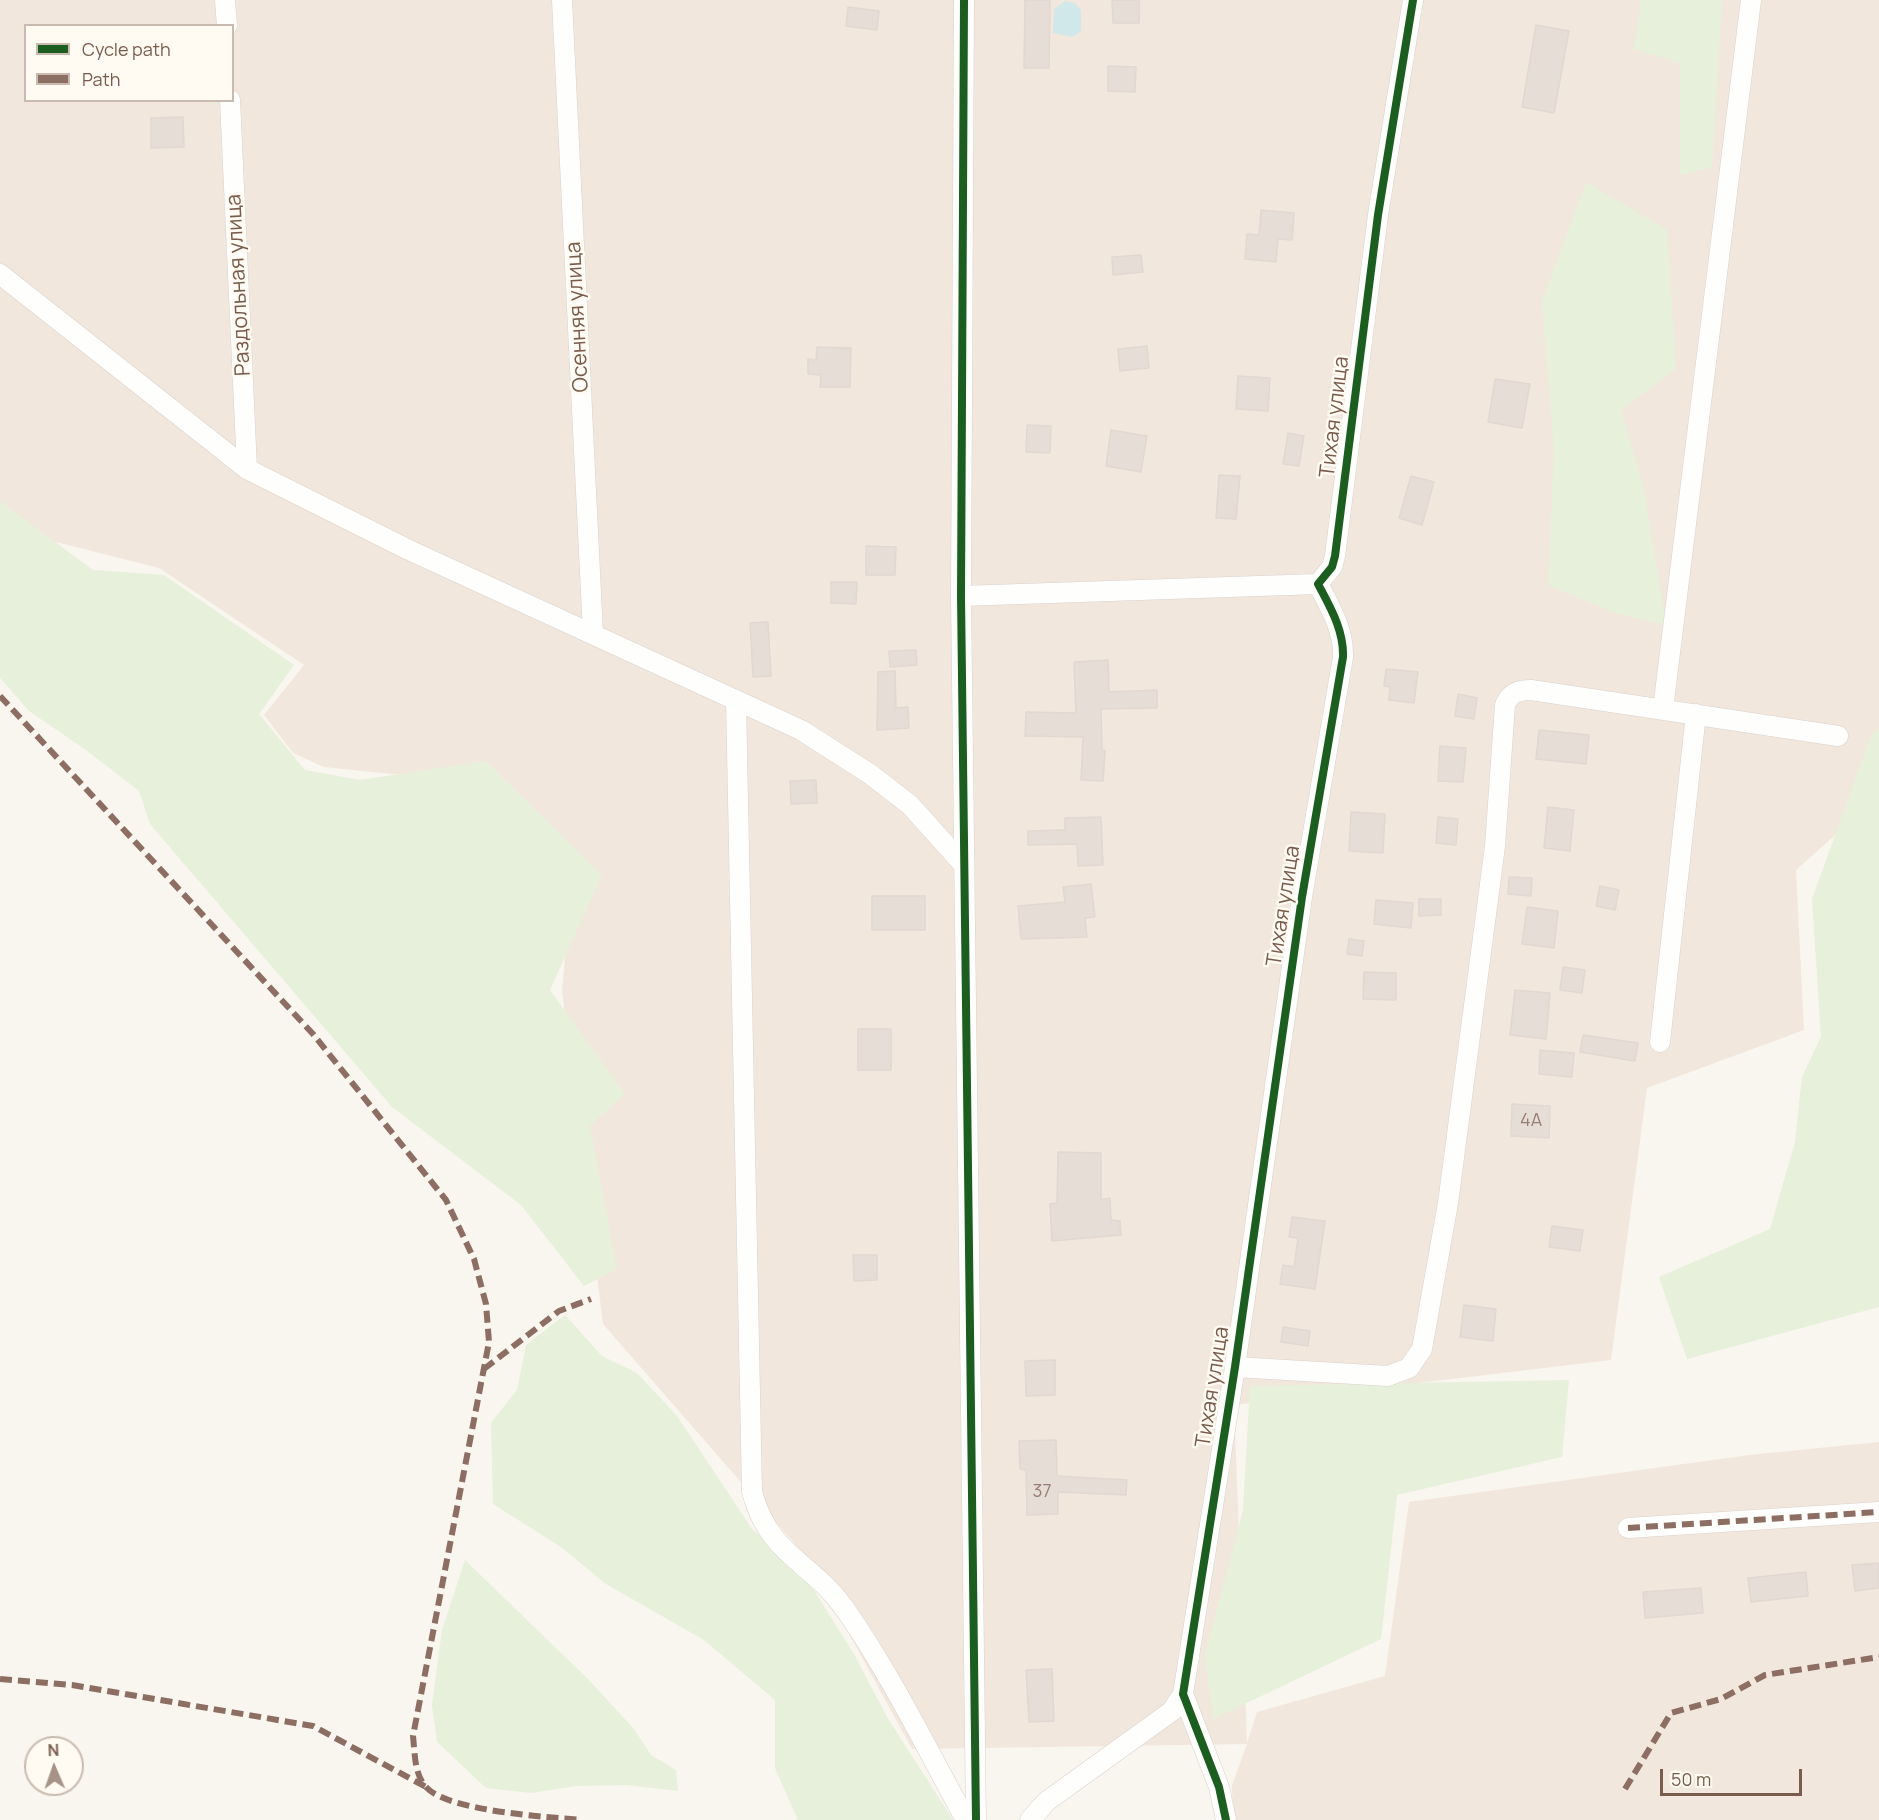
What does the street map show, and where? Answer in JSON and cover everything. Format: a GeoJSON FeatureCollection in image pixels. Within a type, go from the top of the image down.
{"type":"FeatureCollection","features":[{"type":"Feature","properties":{"kind":"street"},"geometry":{"type":"LineString","coordinates":[[225,0],[227,24]]}},
{"type":"Feature","properties":{"kind":"street","name":"Осенняя улица"},"geometry":{"type":"LineString","coordinates":[[562,0],[593,633]]}},
{"type":"Feature","properties":{"kind":"street"},"geometry":{"type":"LineString","coordinates":[[964,0],[961,596],[976,1820]]}},
{"type":"Feature","properties":{"kind":"street","name":"Тихая улица"},"geometry":{"type":"LineString","coordinates":[[1226,1820],[1219,1787],[1184,1694],[1235,1367],[1302,897],[1342,657],[1343,642],[1339,629],[1318,584],[1332,567],[1335,556],[1378,215],[1413,0]]}},
{"type":"Feature","properties":{"kind":"street"},"geometry":{"type":"LineString","coordinates":[[1663,710],[1751,0]]}},
{"type":"Feature","properties":{"kind":"street","name":"Раздольная улица"},"geometry":{"type":"LineString","coordinates":[[230,102],[247,469]]}},
{"type":"Feature","properties":{"kind":"street"},"geometry":{"type":"LineString","coordinates":[[0,274],[247,469],[409,550],[801,730],[870,774],[910,805],[964,865]]}},
{"type":"Feature","properties":{"kind":"street"},"geometry":{"type":"LineString","coordinates":[[961,596],[1318,584]]}},
{"type":"Feature","properties":{"kind":"street"},"geometry":{"type":"LineString","coordinates":[[1235,1367],[1388,1376],[1401,1373],[1417,1359],[1422,1349],[1448,1203],[1495,846],[1505,705],[1515,692],[1531,690],[1838,736]]}},
{"type":"Feature","properties":{"kind":"street"},"geometry":{"type":"LineString","coordinates":[[736,700],[752,1492],[757,1510],[771,1537],[828,1587],[855,1624],[966,1820]]}},
{"type":"Feature","properties":{"kind":"street"},"geometry":{"type":"LineString","coordinates":[[1660,1042],[1695,714]]}},
{"type":"Feature","properties":{"kind":"street"},"geometry":{"type":"LineString","coordinates":[[1628,1528],[1879,1512]]}},
{"type":"Feature","properties":{"kind":"street"},"geometry":{"type":"LineString","coordinates":[[1030,1820],[1047,1801],[1172,1711],[1184,1694]]}},
{"type":"Feature","properties":{"kind":"shaded area"},"geometry":{"type":"Polygon","coordinates":[[[0,0],[1879,0],[1879,796],[1796,870],[1804,1030],[1647,1088],[1611,1360],[1234,1405],[1247,1743],[1257,1712],[1385,1676],[1409,1502],[1749,1455],[1879,1442],[1879,1820],[1233,1820],[1232,1785],[1247,1744],[912,1749],[808,1559],[603,1324],[562,991],[573,869],[450,780],[324,767],[293,753],[264,715],[304,665],[159,568],[9,530],[0,521],[0,0]]]}},
{"type":"Feature","properties":{"kind":"green space"},"geometry":{"type":"Polygon","coordinates":[[[1641,0],[1722,0],[1712,167],[1680,175],[1680,63],[1634,49],[1641,0]]]}},
{"type":"Feature","properties":{"kind":"green space"},"geometry":{"type":"Polygon","coordinates":[[[1586,182],[1667,230],[1676,369],[1621,410],[1644,488],[1666,625],[1615,613],[1548,585],[1554,450],[1542,302],[1586,182]]]}},
{"type":"Feature","properties":{"kind":"green space"},"geometry":{"type":"Polygon","coordinates":[[[0,501],[93,570],[164,575],[294,665],[259,714],[305,770],[360,780],[486,761],[602,875],[550,990],[625,1094],[590,1126],[617,1269],[584,1286],[521,1205],[392,1107],[150,824],[139,791],[86,750],[29,711],[0,678],[0,501]]]}},
{"type":"Feature","properties":{"kind":"green space"},"geometry":{"type":"Polygon","coordinates":[[[1879,728],[1879,1307],[1687,1359],[1659,1277],[1770,1229],[1795,1142],[1802,1077],[1821,1037],[1812,899],[1871,735],[1879,728]]]}},
{"type":"Feature","properties":{"kind":"green space"},"geometry":{"type":"Polygon","coordinates":[[[565,1315],[602,1356],[637,1373],[677,1416],[752,1529],[807,1579],[854,1654],[887,1717],[953,1820],[798,1820],[775,1768],[775,1700],[704,1640],[606,1584],[561,1547],[493,1504],[491,1423],[517,1390],[526,1345],[565,1315]]]}},
{"type":"Feature","properties":{"kind":"green space"},"geometry":{"type":"Polygon","coordinates":[[[1569,1380],[1562,1457],[1397,1495],[1381,1639],[1213,1719],[1205,1656],[1243,1510],[1250,1386],[1569,1380]]]}},
{"type":"Feature","properties":{"kind":"green space"},"geometry":{"type":"Polygon","coordinates":[[[465,1560],[588,1679],[634,1729],[651,1755],[676,1770],[678,1791],[627,1785],[576,1786],[531,1793],[486,1788],[437,1742],[432,1705],[442,1630],[465,1560]]]}},
{"type":"Feature","properties":{"kind":"water"},"geometry":{"type":"Polygon","coordinates":[[[1065,1],[1075,3],[1081,10],[1081,31],[1073,37],[1053,33],[1054,9],[1065,1]]]}},
{"type":"Feature","properties":{"kind":"building"},"geometry":{"type":"Polygon","coordinates":[[[1025,0],[1050,0],[1049,68],[1024,68],[1025,0]]]}},
{"type":"Feature","properties":{"kind":"building"},"geometry":{"type":"Polygon","coordinates":[[[1112,0],[1139,0],[1139,23],[1113,23],[1112,0]]]}},
{"type":"Feature","properties":{"kind":"building"},"geometry":{"type":"Polygon","coordinates":[[[848,7],[879,11],[877,30],[846,26],[848,7]]]}},
{"type":"Feature","properties":{"kind":"building"},"geometry":{"type":"Polygon","coordinates":[[[1536,25],[1569,31],[1554,113],[1522,107],[1536,25]]]}},
{"type":"Feature","properties":{"kind":"building"},"geometry":{"type":"Polygon","coordinates":[[[1108,66],[1136,67],[1135,92],[1108,91],[1108,66]]]}},
{"type":"Feature","properties":{"kind":"building"},"geometry":{"type":"Polygon","coordinates":[[[183,117],[184,147],[151,148],[151,118],[183,117]]]}},
{"type":"Feature","properties":{"kind":"building"},"geometry":{"type":"Polygon","coordinates":[[[1261,210],[1294,213],[1292,240],[1278,239],[1276,262],[1245,259],[1247,234],[1259,235],[1261,210]]]}},
{"type":"Feature","properties":{"kind":"building"},"geometry":{"type":"Polygon","coordinates":[[[1141,255],[1143,272],[1113,275],[1112,257],[1141,255]]]}},
{"type":"Feature","properties":{"kind":"building"},"geometry":{"type":"Polygon","coordinates":[[[1147,346],[1149,368],[1120,371],[1118,349],[1147,346]]]}},
{"type":"Feature","properties":{"kind":"building"},"geometry":{"type":"Polygon","coordinates":[[[817,347],[851,348],[850,387],[820,387],[821,375],[808,374],[808,359],[816,360],[817,347]]]}},
{"type":"Feature","properties":{"kind":"building"},"geometry":{"type":"Polygon","coordinates":[[[1238,376],[1270,378],[1268,411],[1236,409],[1238,376]]]}},
{"type":"Feature","properties":{"kind":"building"},"geometry":{"type":"Polygon","coordinates":[[[1495,379],[1530,384],[1522,428],[1488,422],[1495,379]]]}},
{"type":"Feature","properties":{"kind":"building"},"geometry":{"type":"Polygon","coordinates":[[[1027,425],[1051,426],[1050,453],[1026,452],[1027,425]]]}},
{"type":"Feature","properties":{"kind":"building"},"geometry":{"type":"Polygon","coordinates":[[[1111,430],[1147,436],[1141,472],[1106,466],[1111,430]]]}},
{"type":"Feature","properties":{"kind":"building"},"geometry":{"type":"Polygon","coordinates":[[[1288,433],[1304,436],[1299,466],[1283,464],[1288,433]]]}},
{"type":"Feature","properties":{"kind":"building"},"geometry":{"type":"Polygon","coordinates":[[[1219,475],[1240,476],[1236,519],[1216,518],[1219,475]]]}},
{"type":"Feature","properties":{"kind":"building"},"geometry":{"type":"Polygon","coordinates":[[[1411,476],[1434,482],[1422,525],[1399,518],[1411,476]]]}},
{"type":"Feature","properties":{"kind":"building"},"geometry":{"type":"Polygon","coordinates":[[[866,546],[896,547],[895,575],[866,575],[866,546]]]}},
{"type":"Feature","properties":{"kind":"building"},"geometry":{"type":"Polygon","coordinates":[[[831,582],[857,582],[856,604],[831,603],[831,582]]]}},
{"type":"Feature","properties":{"kind":"building"},"geometry":{"type":"Polygon","coordinates":[[[768,622],[771,676],[753,677],[750,623],[768,622]]]}},
{"type":"Feature","properties":{"kind":"building"},"geometry":{"type":"Polygon","coordinates":[[[916,650],[917,665],[890,667],[889,651],[916,650]]]}},
{"type":"Feature","properties":{"kind":"building"},"geometry":{"type":"Polygon","coordinates":[[[1108,660],[1109,692],[1157,690],[1157,708],[1101,709],[1102,750],[1105,751],[1103,781],[1081,780],[1083,737],[1025,736],[1026,712],[1076,713],[1074,662],[1108,660]]]}},
{"type":"Feature","properties":{"kind":"building"},"geometry":{"type":"Polygon","coordinates":[[[1386,669],[1418,672],[1414,703],[1389,700],[1390,687],[1384,686],[1386,669]]]}},
{"type":"Feature","properties":{"kind":"building"},"geometry":{"type":"Polygon","coordinates":[[[895,671],[896,708],[908,707],[909,728],[877,730],[878,672],[895,671]]]}},
{"type":"Feature","properties":{"kind":"building"},"geometry":{"type":"Polygon","coordinates":[[[1458,694],[1477,698],[1474,719],[1455,716],[1458,694]]]}},
{"type":"Feature","properties":{"kind":"building"},"geometry":{"type":"Polygon","coordinates":[[[1539,730],[1589,735],[1586,764],[1536,759],[1539,730]]]}},
{"type":"Feature","properties":{"kind":"building"},"geometry":{"type":"Polygon","coordinates":[[[1440,746],[1466,748],[1463,782],[1438,781],[1440,746]]]}},
{"type":"Feature","properties":{"kind":"building"},"geometry":{"type":"Polygon","coordinates":[[[816,780],[817,803],[791,804],[790,781],[816,780]]]}},
{"type":"Feature","properties":{"kind":"building"},"geometry":{"type":"Polygon","coordinates":[[[1548,807],[1574,810],[1570,851],[1544,848],[1548,807]]]}},
{"type":"Feature","properties":{"kind":"building"},"geometry":{"type":"Polygon","coordinates":[[[1351,812],[1385,814],[1383,853],[1349,851],[1351,812]]]}},
{"type":"Feature","properties":{"kind":"building"},"geometry":{"type":"Polygon","coordinates":[[[1101,817],[1103,865],[1078,866],[1077,844],[1028,845],[1028,831],[1065,830],[1065,818],[1101,817]]]}},
{"type":"Feature","properties":{"kind":"building"},"geometry":{"type":"Polygon","coordinates":[[[1438,817],[1458,819],[1456,845],[1436,843],[1438,817]]]}},
{"type":"Feature","properties":{"kind":"building"},"geometry":{"type":"Polygon","coordinates":[[[1509,877],[1532,878],[1531,896],[1508,894],[1509,877]]]}},
{"type":"Feature","properties":{"kind":"building"},"geometry":{"type":"Polygon","coordinates":[[[1091,884],[1095,917],[1085,918],[1087,937],[1021,939],[1018,906],[1065,902],[1063,887],[1091,884]]]}},
{"type":"Feature","properties":{"kind":"building"},"geometry":{"type":"Polygon","coordinates":[[[1600,886],[1619,890],[1615,910],[1596,906],[1600,886]]]}},
{"type":"Feature","properties":{"kind":"building"},"geometry":{"type":"Polygon","coordinates":[[[872,896],[925,896],[925,930],[872,930],[872,896]]]}},
{"type":"Feature","properties":{"kind":"building"},"geometry":{"type":"Polygon","coordinates":[[[1419,899],[1441,899],[1441,915],[1419,916],[1419,899]]]}},
{"type":"Feature","properties":{"kind":"building"},"geometry":{"type":"Polygon","coordinates":[[[1376,900],[1413,903],[1411,928],[1374,924],[1376,900]]]}},
{"type":"Feature","properties":{"kind":"building"},"geometry":{"type":"Polygon","coordinates":[[[1527,907],[1558,911],[1554,948],[1522,944],[1527,907]]]}},
{"type":"Feature","properties":{"kind":"building"},"geometry":{"type":"Polygon","coordinates":[[[1349,939],[1364,941],[1362,956],[1347,954],[1349,939]]]}},
{"type":"Feature","properties":{"kind":"building"},"geometry":{"type":"Polygon","coordinates":[[[1563,967],[1585,970],[1582,993],[1560,990],[1563,967]]]}},
{"type":"Feature","properties":{"kind":"building"},"geometry":{"type":"Polygon","coordinates":[[[1364,972],[1396,973],[1396,1000],[1363,999],[1364,972]]]}},
{"type":"Feature","properties":{"kind":"building"},"geometry":{"type":"Polygon","coordinates":[[[1515,990],[1550,993],[1546,1039],[1510,1035],[1515,990]]]}},
{"type":"Feature","properties":{"kind":"building"},"geometry":{"type":"Polygon","coordinates":[[[858,1029],[891,1029],[891,1070],[858,1070],[858,1029]]]}},
{"type":"Feature","properties":{"kind":"building"},"geometry":{"type":"Polygon","coordinates":[[[1583,1035],[1638,1043],[1635,1061],[1580,1052],[1583,1035]]]}},
{"type":"Feature","properties":{"kind":"building"},"geometry":{"type":"Polygon","coordinates":[[[1540,1050],[1574,1053],[1572,1077],[1539,1074],[1540,1050]]]}},
{"type":"Feature","properties":{"kind":"building"},"geometry":{"type":"Polygon","coordinates":[[[1512,1104],[1550,1106],[1549,1138],[1511,1136],[1512,1104]]]}},
{"type":"Feature","properties":{"kind":"building"},"geometry":{"type":"Polygon","coordinates":[[[1058,1152],[1101,1153],[1101,1200],[1110,1198],[1111,1220],[1120,1221],[1121,1235],[1052,1241],[1050,1204],[1057,1203],[1058,1152]]]}},
{"type":"Feature","properties":{"kind":"building"},"geometry":{"type":"Polygon","coordinates":[[[1292,1217],[1325,1221],[1315,1289],[1280,1284],[1283,1265],[1294,1267],[1298,1238],[1289,1237],[1292,1217]]]}},
{"type":"Feature","properties":{"kind":"building"},"geometry":{"type":"Polygon","coordinates":[[[1552,1226],[1583,1230],[1580,1251],[1549,1247],[1552,1226]]]}},
{"type":"Feature","properties":{"kind":"building"},"geometry":{"type":"Polygon","coordinates":[[[853,1255],[877,1255],[877,1280],[854,1281],[853,1255]]]}},
{"type":"Feature","properties":{"kind":"building"},"geometry":{"type":"Polygon","coordinates":[[[1464,1305],[1496,1309],[1493,1341],[1460,1337],[1464,1305]]]}},
{"type":"Feature","properties":{"kind":"building"},"geometry":{"type":"Polygon","coordinates":[[[1283,1327],[1310,1331],[1308,1346],[1281,1342],[1283,1327]]]}},
{"type":"Feature","properties":{"kind":"building"},"geometry":{"type":"Polygon","coordinates":[[[1055,1360],[1055,1395],[1026,1396],[1025,1361],[1055,1360]]]}},
{"type":"Feature","properties":{"kind":"building"},"geometry":{"type":"Polygon","coordinates":[[[1056,1440],[1057,1476],[1127,1480],[1126,1495],[1058,1492],[1058,1514],[1027,1515],[1026,1470],[1020,1469],[1019,1441],[1056,1440]]]}},
{"type":"Feature","properties":{"kind":"building"},"geometry":{"type":"Polygon","coordinates":[[[1879,1563],[1879,1588],[1855,1591],[1852,1565],[1879,1563]]]}},
{"type":"Feature","properties":{"kind":"building"},"geometry":{"type":"Polygon","coordinates":[[[1806,1572],[1808,1596],[1751,1602],[1748,1578],[1806,1572]]]}},
{"type":"Feature","properties":{"kind":"building"},"geometry":{"type":"Polygon","coordinates":[[[1701,1588],[1703,1613],[1645,1618],[1643,1592],[1701,1588]]]}},
{"type":"Feature","properties":{"kind":"building"},"geometry":{"type":"Polygon","coordinates":[[[1052,1669],[1054,1721],[1029,1722],[1026,1670],[1052,1669]]]}},
{"type":"Feature","properties":{"kind":"marked path"},"geometry":{"type":"LineString","coordinates":[[0,696],[313,1034],[446,1200],[474,1259],[486,1304],[489,1342],[413,1736],[416,1764],[427,1788],[439,1796],[456,1802],[500,1812],[581,1820]]}},
{"type":"Feature","properties":{"kind":"marked path"},"geometry":{"type":"LineString","coordinates":[[484,1369],[559,1311],[591,1299]]}},
{"type":"Feature","properties":{"kind":"marked path"},"geometry":{"type":"LineString","coordinates":[[1628,1528],[1879,1512]]}},
{"type":"Feature","properties":{"kind":"marked path"},"geometry":{"type":"LineString","coordinates":[[1625,1789],[1671,1713],[1721,1699],[1765,1675],[1879,1657]]}},
{"type":"Feature","properties":{"kind":"marked path"},"geometry":{"type":"LineString","coordinates":[[0,1679],[72,1685],[313,1726],[426,1787]]}},
{"type":"Feature","properties":{"kind":"cycle path"},"geometry":{"type":"LineString","coordinates":[[964,0],[961,596],[976,1820]]}},
{"type":"Feature","properties":{"kind":"cycle path"},"geometry":{"type":"LineString","coordinates":[[1226,1820],[1219,1787],[1183,1694],[1235,1367],[1302,897],[1343,657],[1339,628],[1318,584],[1332,567],[1335,556],[1378,215],[1413,0]]}}]}
